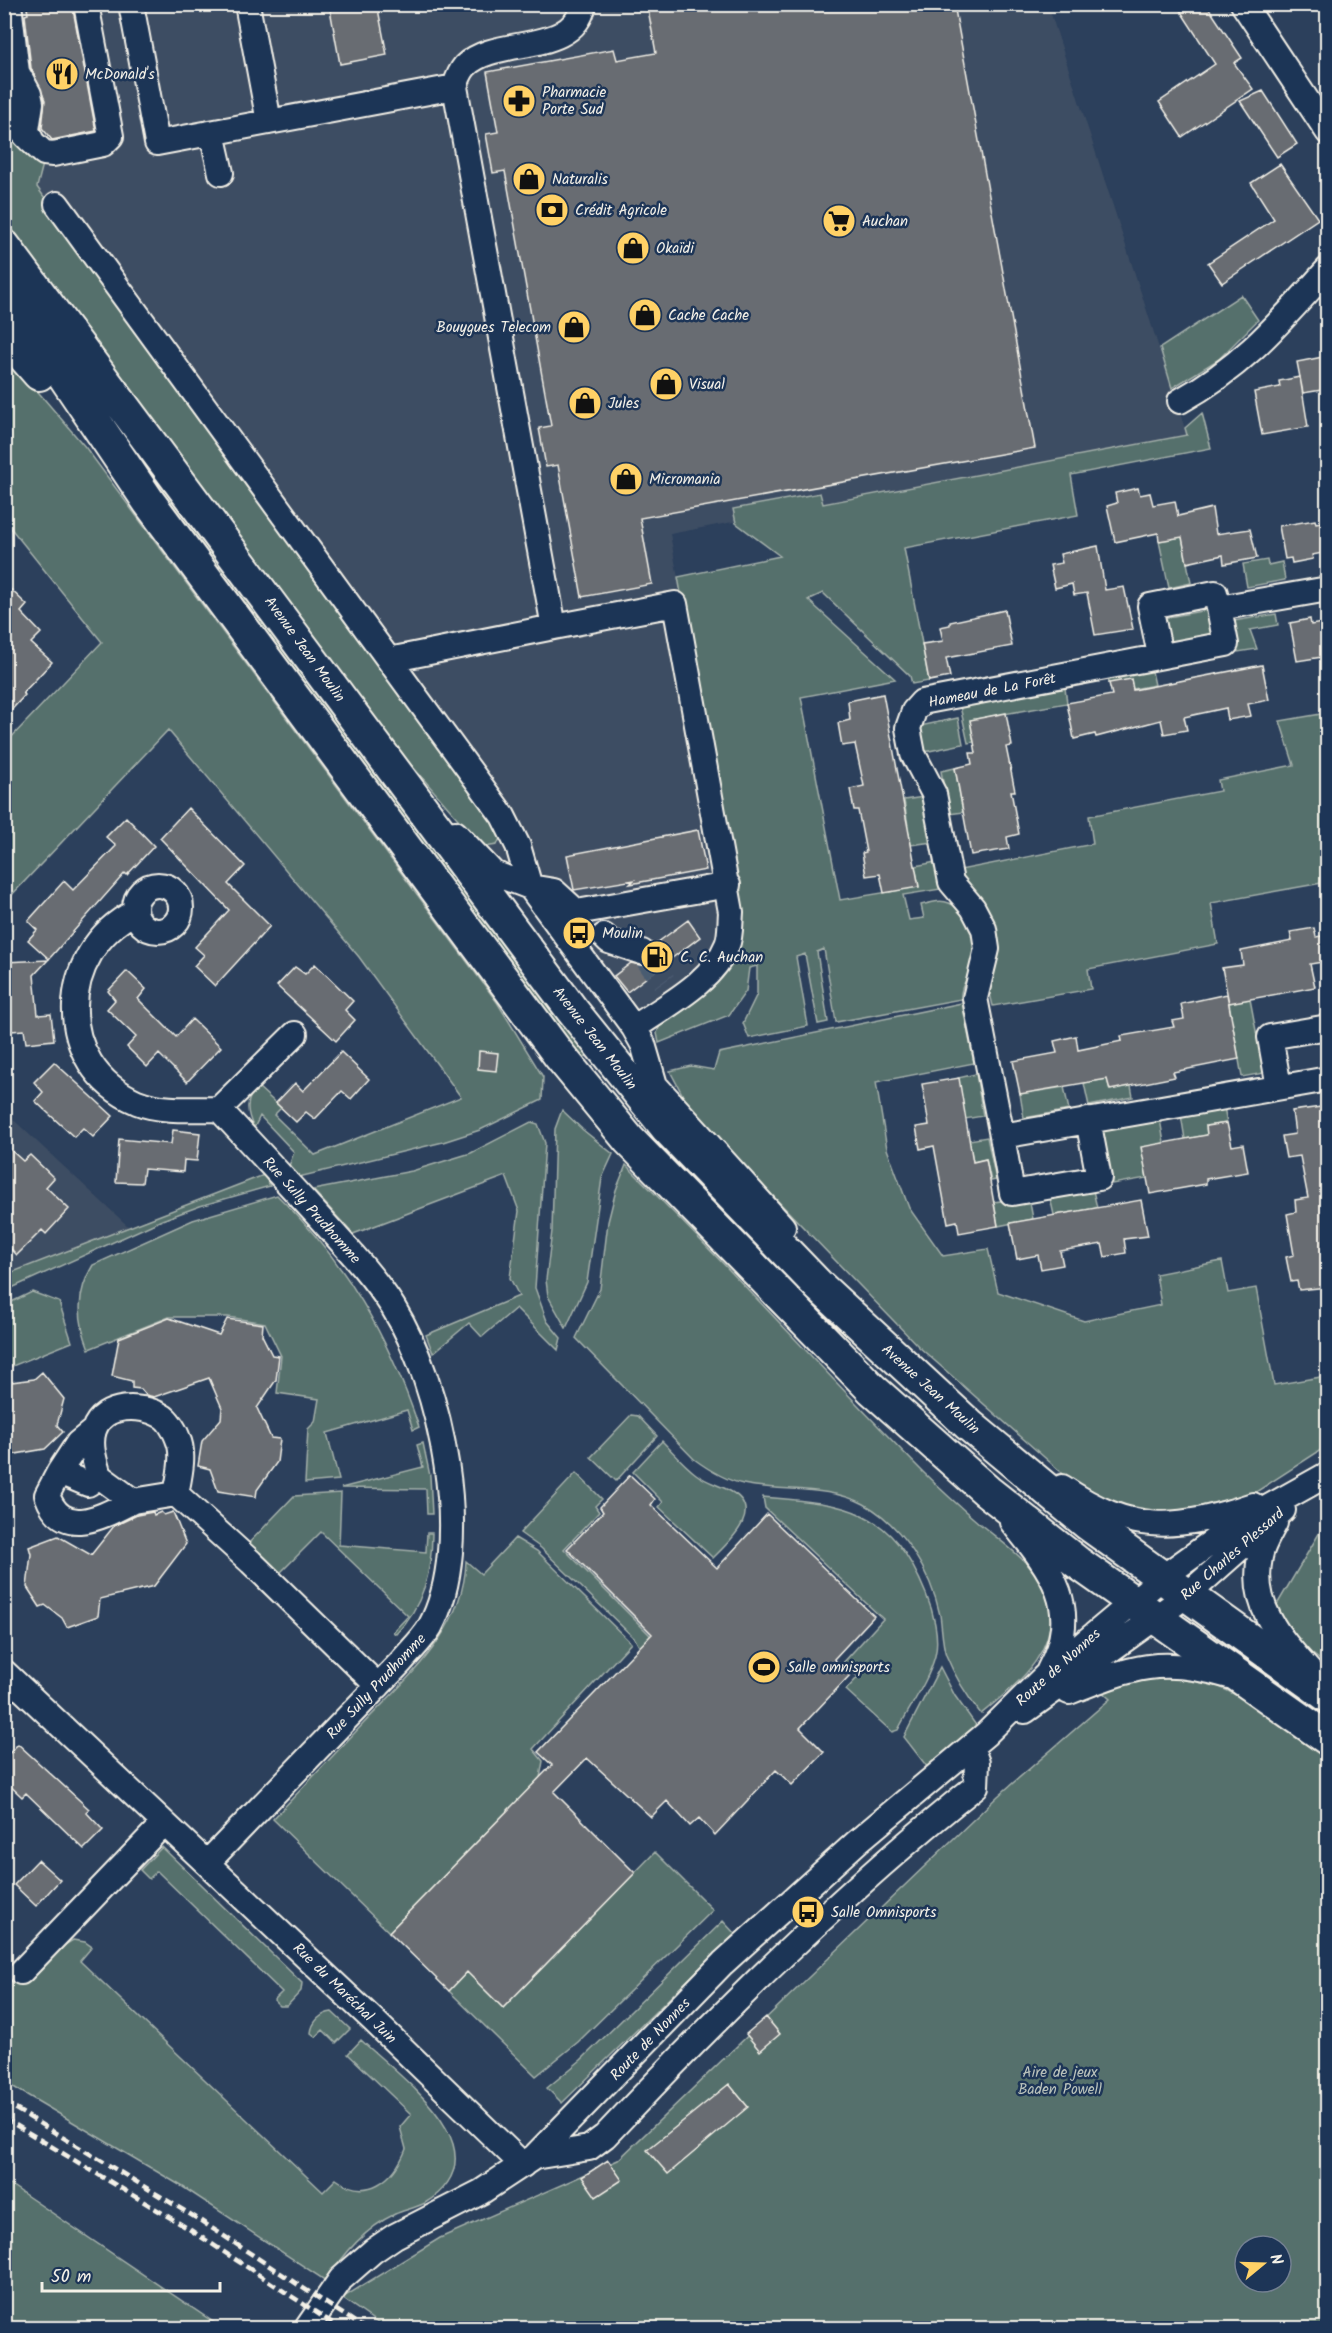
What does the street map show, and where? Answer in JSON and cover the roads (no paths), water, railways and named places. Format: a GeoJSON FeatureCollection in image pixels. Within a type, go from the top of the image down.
{"type":"FeatureCollection","features":[{"type":"Feature","properties":{"kind":"main road","name":"Avenue Jean Moulin"},"geometry":{"type":"LineString","coordinates":[[4,246],[572,1010],[667,1128],[819,1286],[969,1425],[1088,1524],[1328,1694]]}},
{"type":"Feature","properties":{"kind":"main road"},"geometry":{"type":"LineString","coordinates":[[4,297],[50,355],[149,502],[559,1055],[629,1140],[872,1389],[987,1491],[1144,1610],[1328,1739]]}},
{"type":"Feature","properties":{"kind":"main road"},"geometry":{"type":"LineString","coordinates":[[4,334],[149,502]]}},
{"type":"Feature","properties":{"kind":"street"},"geometry":{"type":"LineString","coordinates":[[9,4],[17,72],[30,94],[27,130],[32,142],[45,153],[53,154],[103,144],[111,136],[86,4]]}},
{"type":"Feature","properties":{"kind":"street"},"geometry":{"type":"LineString","coordinates":[[131,4],[157,143],[455,87]]}},
{"type":"Feature","properties":{"kind":"street"},"geometry":{"type":"LineString","coordinates":[[247,4],[269,122]]}},
{"type":"Feature","properties":{"kind":"street"},"geometry":{"type":"LineString","coordinates":[[554,627],[455,87],[464,68],[475,59],[488,53],[563,34],[581,16],[584,4]]}},
{"type":"Feature","properties":{"kind":"street"},"geometry":{"type":"LineString","coordinates":[[1243,4],[1327,130]]}},
{"type":"Feature","properties":{"kind":"street"},"geometry":{"type":"LineString","coordinates":[[212,133],[220,173]]}},
{"type":"Feature","properties":{"kind":"street"},"geometry":{"type":"LineString","coordinates":[[57,204],[503,816],[518,846],[530,887],[634,1028],[643,1044],[655,1085],[789,1234],[819,1286]]}},
{"type":"Feature","properties":{"kind":"street"},"geometry":{"type":"LineString","coordinates":[[1180,401],[1223,375],[1252,351],[1328,269]]}},
{"type":"Feature","properties":{"kind":"street"},"geometry":{"type":"LineString","coordinates":[[1160,655],[1150,606],[1215,593],[1219,608],[1328,589]]}},
{"type":"Feature","properties":{"kind":"street"},"geometry":{"type":"LineString","coordinates":[[389,660],[675,604],[728,885],[731,912],[728,943],[716,966],[670,990],[634,1028]]}},
{"type":"Feature","properties":{"kind":"street","name":"Hameau de La Forêt"},"geometry":{"type":"LineString","coordinates":[[1088,1120],[1099,1179],[1012,1193],[975,998],[987,949],[984,929],[973,908],[951,882],[934,794],[914,754],[908,728],[922,702],[1226,644],[1219,608]]}},
{"type":"Feature","properties":{"kind":"street"},"geometry":{"type":"LineString","coordinates":[[391,766],[493,873],[530,887],[554,891],[609,941],[642,952]]}},
{"type":"Feature","properties":{"kind":"street"},"geometry":{"type":"LineString","coordinates":[[590,924],[728,885]]}},
{"type":"Feature","properties":{"kind":"street"},"geometry":{"type":"LineString","coordinates":[[135,912],[109,928],[82,965],[74,998],[78,1032],[84,1049],[106,1080],[138,1102],[175,1109],[219,1109],[295,1034]]}},
{"type":"Feature","properties":{"kind":"street"},"geometry":{"type":"LineString","coordinates":[[1279,1087],[1270,1037],[1328,1027]]}},
{"type":"Feature","properties":{"kind":"street"},"geometry":{"type":"LineString","coordinates":[[1002,1136],[1328,1078]]}},
{"type":"Feature","properties":{"kind":"street","name":"Rue Sully Prudhomme"},"geometry":{"type":"LineString","coordinates":[[207,1863],[378,1686],[430,1627],[443,1589],[450,1547],[449,1496],[444,1449],[433,1402],[417,1356],[394,1309],[366,1269],[219,1109]]}},
{"type":"Feature","properties":{"kind":"street"},"geometry":{"type":"LineString","coordinates":[[135,1407],[164,1417],[179,1440],[180,1471],[176,1494],[133,1501],[92,1520],[75,1522],[62,1517],[52,1508],[47,1495],[78,1443],[94,1430],[107,1413],[135,1407]]}},
{"type":"Feature","properties":{"kind":"street"},"geometry":{"type":"LineString","coordinates":[[969,1425],[1100,1511],[1126,1521],[1152,1525],[1205,1518],[1306,1487]]}},
{"type":"Feature","properties":{"kind":"street"},"geometry":{"type":"LineString","coordinates":[[92,1520],[94,1430]]}},
{"type":"Feature","properties":{"kind":"street"},"geometry":{"type":"LineString","coordinates":[[59,1472],[94,1480],[133,1501]]}},
{"type":"Feature","properties":{"kind":"street","name":"Rue Charles Plessard"},"geometry":{"type":"LineString","coordinates":[[1175,1586],[1233,1527],[1328,1474]]}},
{"type":"Feature","properties":{"kind":"street","name":"Rue Charles Plessard"},"geometry":{"type":"LineString","coordinates":[[1144,1610],[1278,1515],[1306,1487]]}},
{"type":"Feature","properties":{"kind":"street"},"geometry":{"type":"LineString","coordinates":[[987,1491],[1045,1563],[1060,1596],[1063,1634],[1059,1651],[1046,1674]]}},
{"type":"Feature","properties":{"kind":"street"},"geometry":{"type":"LineString","coordinates":[[176,1494],[378,1686]]}},
{"type":"Feature","properties":{"kind":"street"},"geometry":{"type":"LineString","coordinates":[[1278,1515],[1260,1556],[1258,1585],[1263,1610],[1274,1630],[1328,1694]]}},
{"type":"Feature","properties":{"kind":"street","name":"Route de Nonnes"},"geometry":{"type":"LineString","coordinates":[[307,2328],[341,2279],[373,2251],[395,2236],[481,2192],[529,2161],[723,1963],[857,1842],[978,1741],[1046,1674],[1144,1610]]}},
{"type":"Feature","properties":{"kind":"street","name":"Route de Nonnes"},"geometry":{"type":"LineString","coordinates":[[978,1741],[1036,1704],[1144,1610]]}},
{"type":"Feature","properties":{"kind":"street","name":"Route de Nonnes"},"geometry":{"type":"LineString","coordinates":[[1036,1704],[1119,1672],[1148,1666],[1170,1664],[1198,1667],[1240,1679]]}},
{"type":"Feature","properties":{"kind":"street","name":"Rue du Maréchal Juin"},"geometry":{"type":"LineString","coordinates":[[4,1672],[529,2161]]}},
{"type":"Feature","properties":{"kind":"street"},"geometry":{"type":"LineString","coordinates":[[529,2161],[589,2148],[605,2136],[776,1961],[919,1832],[976,1786],[978,1741]]}},
{"type":"Feature","properties":{"kind":"street"},"geometry":{"type":"LineString","coordinates":[[21,1972],[164,1823]]}},
{"type":"Feature","properties":{"kind":"tunnel"},"geometry":{"type":"LineString","coordinates":[[590,923],[604,936]]}},
{"type":"Feature","properties":{"kind":"tunnel"},"geometry":{"type":"LineString","coordinates":[[642,952],[664,982]]}},
{"type":"Feature","properties":{"kind":"railway"},"geometry":{"type":"LineString","coordinates":[[4,2102],[198,2219],[364,2328]]}},
{"type":"Feature","properties":{"kind":"railway"},"geometry":{"type":"LineString","coordinates":[[4,2118],[189,2229],[340,2328]]}},
{"type":"Feature","properties":{"kind":"place","name":"McDonald's"},"geometry":{"type":"Point","coordinates":[62,74]}},
{"type":"Feature","properties":{"kind":"place","name":"Pharmacie Porte Sud"},"geometry":{"type":"Point","coordinates":[519,101]}},
{"type":"Feature","properties":{"kind":"place","name":"Naturalis"},"geometry":{"type":"Point","coordinates":[529,179]}},
{"type":"Feature","properties":{"kind":"place","name":"Crédit Agricole"},"geometry":{"type":"Point","coordinates":[552,210]}},
{"type":"Feature","properties":{"kind":"place","name":"Auchan"},"geometry":{"type":"Point","coordinates":[839,221]}},
{"type":"Feature","properties":{"kind":"place","name":"Okaïdi"},"geometry":{"type":"Point","coordinates":[633,248]}},
{"type":"Feature","properties":{"kind":"place","name":"Cache Cache"},"geometry":{"type":"Point","coordinates":[645,315]}},
{"type":"Feature","properties":{"kind":"place","name":"Bouygues Telecom"},"geometry":{"type":"Point","coordinates":[574,327]}},
{"type":"Feature","properties":{"kind":"place","name":"Visual"},"geometry":{"type":"Point","coordinates":[666,384]}},
{"type":"Feature","properties":{"kind":"place","name":"Jules"},"geometry":{"type":"Point","coordinates":[585,403]}},
{"type":"Feature","properties":{"kind":"place","name":"Micromania"},"geometry":{"type":"Point","coordinates":[626,479]}},
{"type":"Feature","properties":{"kind":"place","name":"Moulin"},"geometry":{"type":"Point","coordinates":[579,933]}},
{"type":"Feature","properties":{"kind":"place","name":"C. C. Auchan"},"geometry":{"type":"Point","coordinates":[657,957]}},
{"type":"Feature","properties":{"kind":"place","name":"Salle omnisports"},"geometry":{"type":"Point","coordinates":[764,1667]}},
{"type":"Feature","properties":{"kind":"place","name":"Salle Omnisports"},"geometry":{"type":"Point","coordinates":[808,1912]}},
{"type":"Feature","properties":{"kind":"park label","name":"Aire de jeux Baden Powell"},"geometry":{"type":"Point","coordinates":[1060,2080]}}]}
